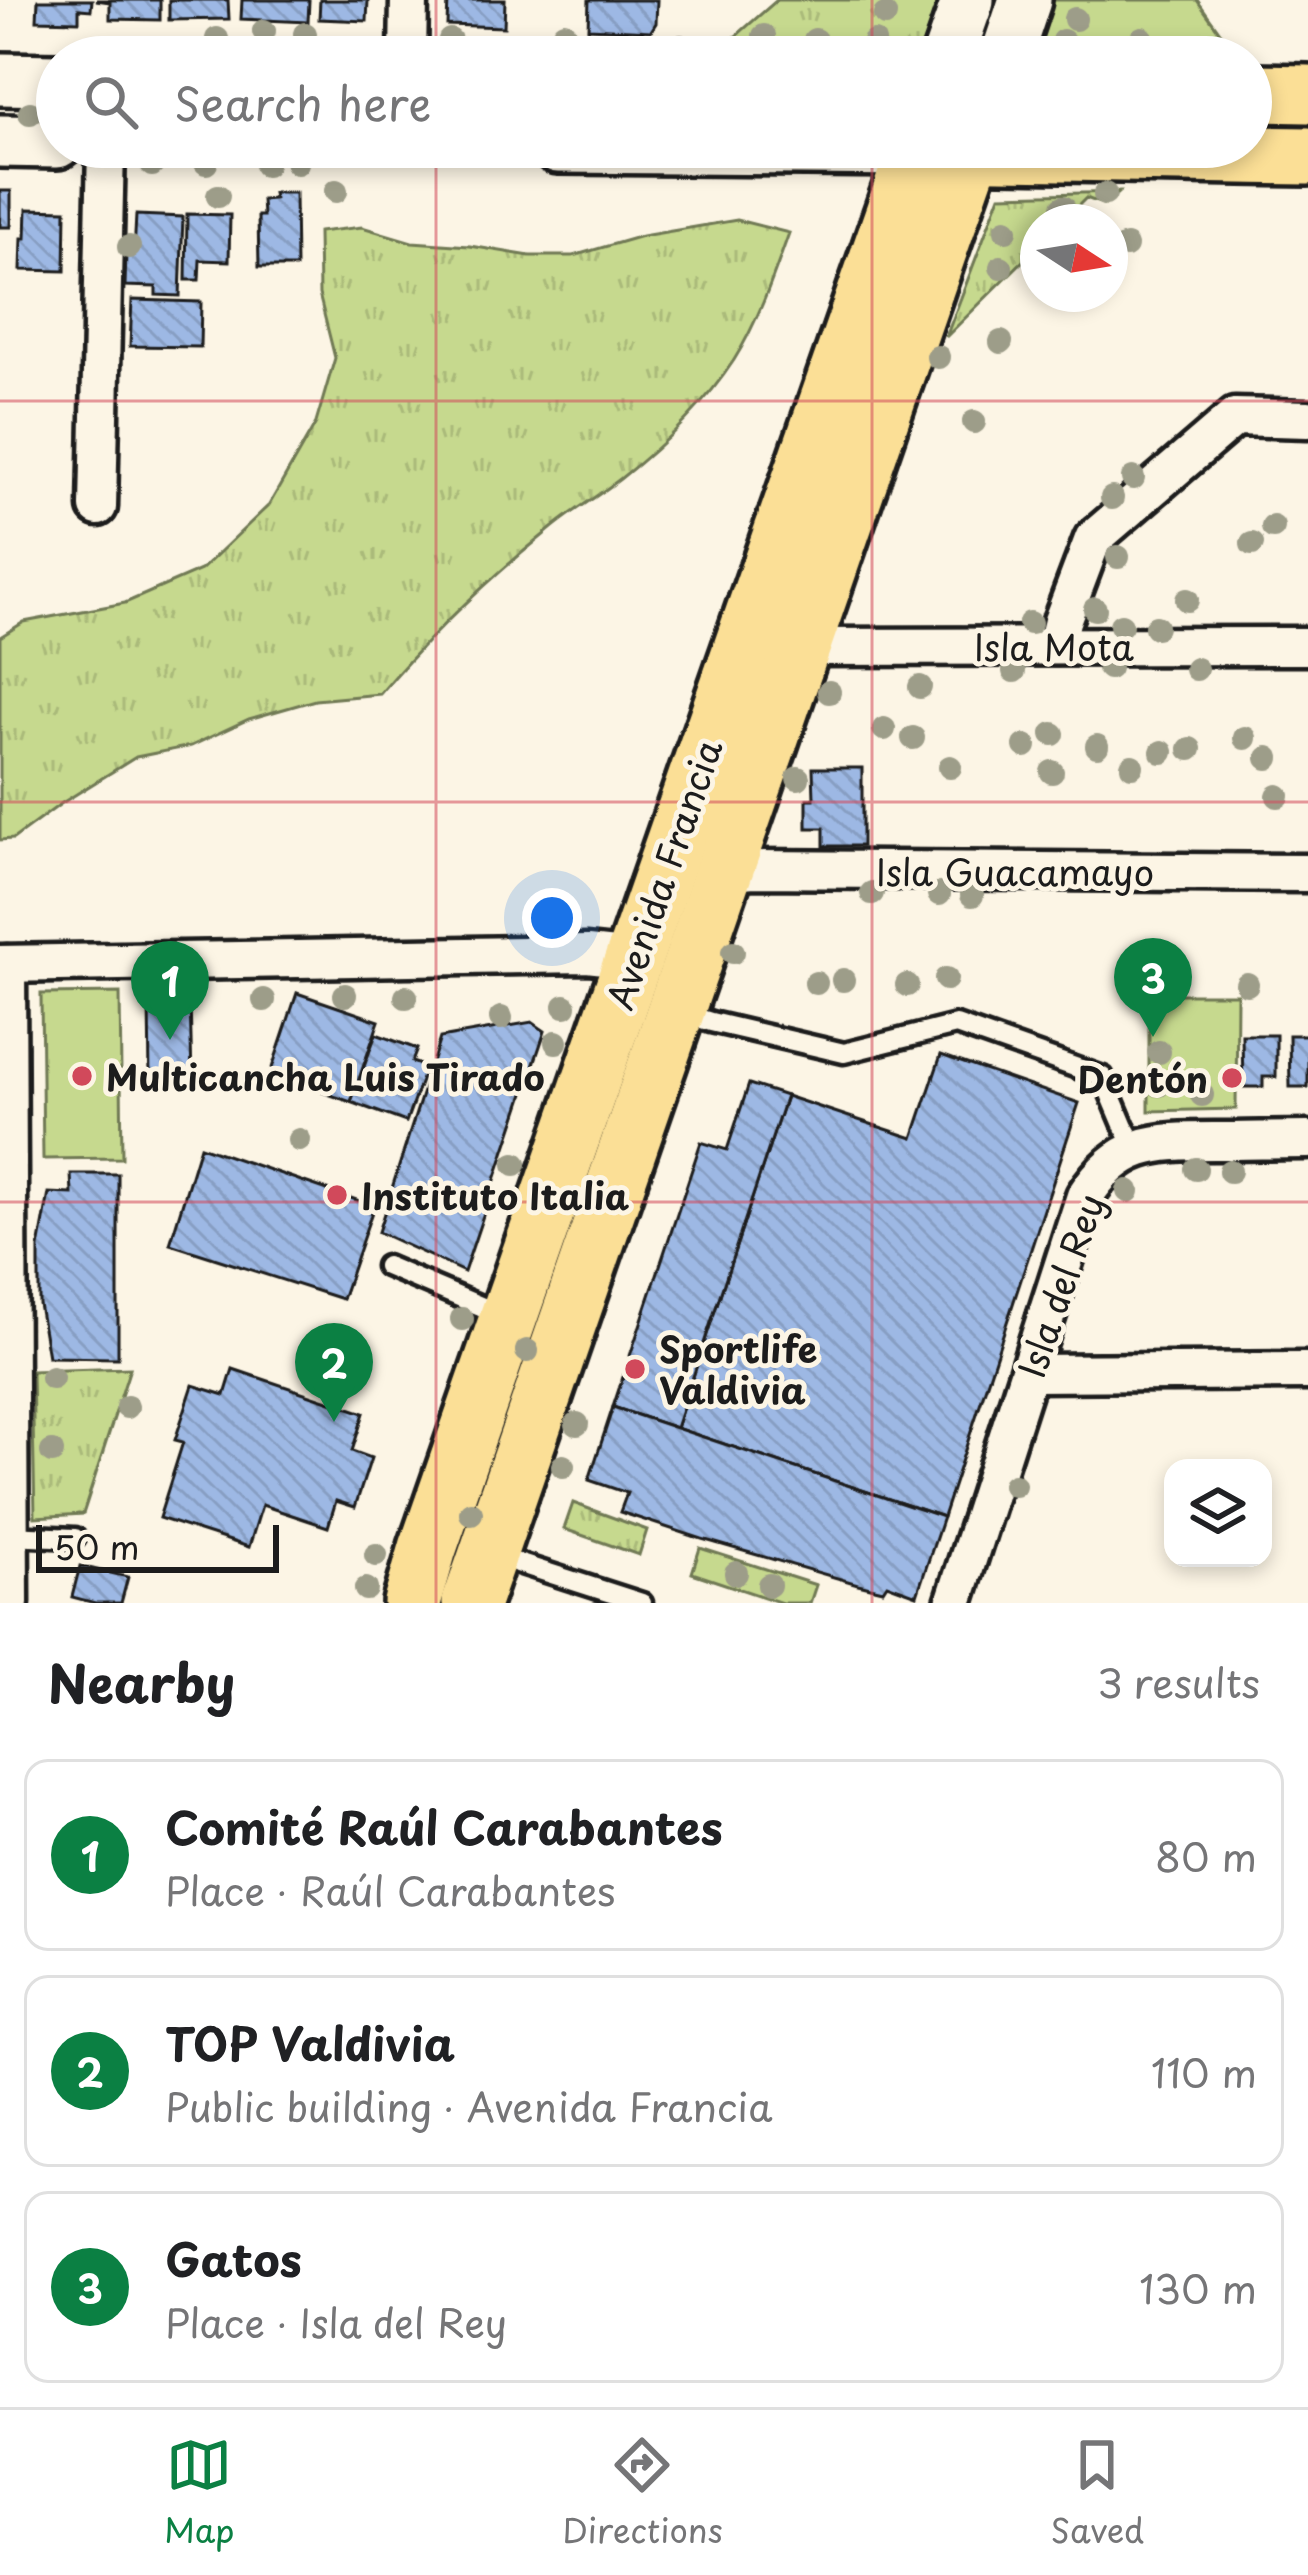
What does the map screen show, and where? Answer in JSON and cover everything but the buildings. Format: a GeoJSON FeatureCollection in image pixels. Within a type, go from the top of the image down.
{"type":"FeatureCollection","features":[{"type":"Feature","properties":{"kind":"main road"},"geometry":{"type":"LineString","coordinates":[[955,36],[968,0]]}},
{"type":"Feature","properties":{"kind":"main road"},"geometry":{"type":"LineString","coordinates":[[1013,36],[1025,0]]}},
{"type":"Feature","properties":{"kind":"main road"},"geometry":{"type":"LineString","coordinates":[[0,80],[36,80]]}},
{"type":"Feature","properties":{"kind":"main road"},"geometry":{"type":"LineString","coordinates":[[1272,93],[1308,94]]}},
{"type":"Feature","properties":{"kind":"main road"},"geometry":{"type":"LineString","coordinates":[[0,141],[36,142]]}},
{"type":"Feature","properties":{"kind":"main road"},"geometry":{"type":"LineString","coordinates":[[1272,155],[1308,156]]}},
{"type":"Feature","properties":{"kind":"main road","name":"Avenida Francia"},"geometry":{"type":"LineString","coordinates":[[478,1578],[722,872],[911,168]]}},
{"type":"Feature","properties":{"kind":"main road","name":"Avenida Francia"},"geometry":{"type":"LineString","coordinates":[[412,1603],[633,959],[791,617],[966,168]]}},
{"type":"Feature","properties":{"kind":"main road"},"geometry":{"type":"LineString","coordinates":[[609,1027],[669,1026]]}},
{"type":"Feature","properties":{"kind":"street"},"geometry":{"type":"LineString","coordinates":[[408,36],[409,0]]}},
{"type":"Feature","properties":{"kind":"street"},"geometry":{"type":"LineString","coordinates":[[98,507],[106,168]]}},
{"type":"Feature","properties":{"kind":"street"},"geometry":{"type":"LineString","coordinates":[[1056,646],[1094,539],[1234,418],[1308,418]]}},
{"type":"Feature","properties":{"kind":"street","name":"Isla Mota"},"geometry":{"type":"LineString","coordinates":[[791,617],[1056,646],[1308,646]]}},
{"type":"Feature","properties":{"kind":"street","name":"Isla Guacamayo"},"geometry":{"type":"LineString","coordinates":[[722,872],[1308,873]]}},
{"type":"Feature","properties":{"kind":"street"},"geometry":{"type":"LineString","coordinates":[[10,1603],[3,964],[587,954],[633,959]]}},
{"type":"Feature","properties":{"kind":"street"},"geometry":{"type":"LineString","coordinates":[[1136,1148],[1167,1141],[1308,1140]]}},
{"type":"Feature","properties":{"kind":"street","name":"Isla del Rey"},"geometry":{"type":"LineString","coordinates":[[954,1603],[1084,1196],[1107,1167],[1136,1148]]}},
{"type":"Feature","properties":{"kind":"street"},"geometry":{"type":"LineString","coordinates":[[1029,1373],[1308,1371]]}},
{"type":"Feature","properties":{"kind":"lane"},"geometry":{"type":"LineString","coordinates":[[669,1026],[711,1022],[844,1053],[956,1025],[1103,1077],[1136,1148]]}},
{"type":"Feature","properties":{"kind":"lane"},"geometry":{"type":"LineString","coordinates":[[386,1266],[508,1318]]}},
{"type":"Feature","properties":{"kind":"lane"},"geometry":{"type":"LineString","coordinates":[[10,1535],[75,1538]]}},
{"type":"Feature","properties":{"kind":"lane"},"geometry":{"type":"LineString","coordinates":[[478,1578],[642,1603]]}},
{"type":"Feature","properties":{"kind":"green space"},"geometry":{"type":"Polygon","coordinates":[[[777,0],[938,0],[926,36],[736,36],[777,0]]]}},
{"type":"Feature","properties":{"kind":"green space"},"geometry":{"type":"Polygon","coordinates":[[[1047,0],[1197,0],[1223,36],[1035,36],[1047,0]]]}},
{"type":"Feature","properties":{"kind":"green space"},"geometry":{"type":"Polygon","coordinates":[[[1119,192],[1106,204],[1086,198],[1080,204],[1020,204],[1020,264],[946,337],[1000,195],[1119,192]]]}},
{"type":"Feature","properties":{"kind":"green space"},"geometry":{"type":"Polygon","coordinates":[[[737,220],[789,233],[758,314],[722,377],[651,453],[484,586],[380,694],[315,700],[249,719],[191,746],[136,757],[13,839],[0,840],[0,637],[24,622],[125,603],[201,570],[269,505],[316,423],[335,358],[319,294],[318,232],[362,227],[412,242],[530,256],[573,256],[642,236],[737,220]]]}},
{"type":"Feature","properties":{"kind":"green space","name":"Multicancha Luis Tirado"},"geometry":{"type":"Polygon","coordinates":[[[120,993],[122,1158],[43,1159],[41,994],[120,993]]]}},
{"type":"Feature","properties":{"kind":"green space"},"geometry":{"type":"Polygon","coordinates":[[[1149,994],[1237,994],[1236,1109],[1149,1111],[1149,994]]]}},
{"type":"Feature","properties":{"kind":"green space"},"geometry":{"type":"Polygon","coordinates":[[[130,1368],[83,1514],[35,1517],[32,1371],[130,1368]]]}},
{"type":"Feature","properties":{"kind":"green space"},"geometry":{"type":"Polygon","coordinates":[[[573,1503],[647,1530],[639,1555],[564,1529],[573,1503]]]}},
{"type":"Feature","properties":{"kind":"green space"},"geometry":{"type":"Polygon","coordinates":[[[700,1548],[816,1585],[810,1603],[782,1603],[692,1573],[700,1548]]]}},
{"type":"Feature","properties":{"kind":"place","name":"Gatos"},"geometry":{"type":"Point","coordinates":[1153,1037]}},
{"type":"Feature","properties":{"kind":"place","name":"Comité Raúl Carabantes"},"geometry":{"type":"Point","coordinates":[170,1040]}},
{"type":"Feature","properties":{"kind":"place","name":"Multicancha Luis Tirado"},"geometry":{"type":"Point","coordinates":[82,1076]}},
{"type":"Feature","properties":{"kind":"place","name":"Dentón"},"geometry":{"type":"Point","coordinates":[1232,1078]}},
{"type":"Feature","properties":{"kind":"place","name":"Instituto Italia"},"geometry":{"type":"Point","coordinates":[337,1195]}},
{"type":"Feature","properties":{"kind":"place","name":"Sportlife Valdivia"},"geometry":{"type":"Point","coordinates":[635,1369]}},
{"type":"Feature","properties":{"kind":"place","name":"TOP Valdivia"},"geometry":{"type":"Point","coordinates":[334,1422]}}]}
